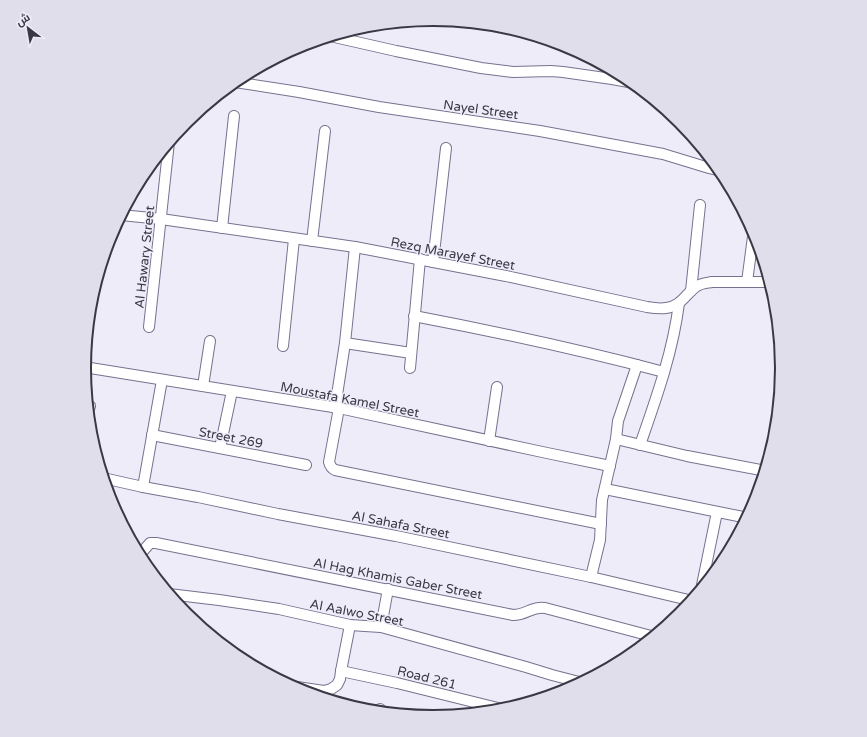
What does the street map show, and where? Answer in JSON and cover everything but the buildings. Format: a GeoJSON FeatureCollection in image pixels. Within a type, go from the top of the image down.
{"type":"FeatureCollection","features":[{"type":"Feature","properties":{"kind":"street"},"geometry":{"type":"LineString","coordinates":[[342,39],[481,68],[513,72],[563,72],[616,79]]}},
{"type":"Feature","properties":{"kind":"street","name":"Nayel Street"},"geometry":{"type":"LineString","coordinates":[[244,83],[663,154],[711,168]]}},
{"type":"Feature","properties":{"kind":"street"},"geometry":{"type":"LineString","coordinates":[[222,228],[234,116]]}},
{"type":"Feature","properties":{"kind":"street"},"geometry":{"type":"LineString","coordinates":[[312,241],[325,132]]}},
{"type":"Feature","properties":{"kind":"street"},"geometry":{"type":"LineString","coordinates":[[433,262],[446,148]]}},
{"type":"Feature","properties":{"kind":"street","name":"Al Hawary Street"},"geometry":{"type":"LineString","coordinates":[[149,327],[169,152]]}},
{"type":"Feature","properties":{"kind":"street"},"geometry":{"type":"LineString","coordinates":[[691,291],[700,205]]}},
{"type":"Feature","properties":{"kind":"street","name":"Rezq Marayef Street"},"geometry":{"type":"LineString","coordinates":[[127,215],[355,247],[506,276],[647,307],[666,308],[679,303]]}},
{"type":"Feature","properties":{"kind":"street"},"geometry":{"type":"LineString","coordinates":[[283,346],[294,238]]}},
{"type":"Feature","properties":{"kind":"street"},"geometry":{"type":"LineString","coordinates":[[747,282],[752,243]]}},
{"type":"Feature","properties":{"kind":"street"},"geometry":{"type":"LineString","coordinates":[[355,247],[337,408],[329,462],[332,468],[335,470],[601,524]]}},
{"type":"Feature","properties":{"kind":"street"},"geometry":{"type":"LineString","coordinates":[[410,368],[420,260]]}},
{"type":"Feature","properties":{"kind":"street"},"geometry":{"type":"LineString","coordinates":[[640,445],[664,372],[677,320],[679,303],[696,286],[704,283],[764,282]]}},
{"type":"Feature","properties":{"kind":"street"},"geometry":{"type":"LineString","coordinates":[[414,316],[489,330],[664,372]]}},
{"type":"Feature","properties":{"kind":"street"},"geometry":{"type":"LineString","coordinates":[[203,386],[210,341]]}},
{"type":"Feature","properties":{"kind":"street"},"geometry":{"type":"LineString","coordinates":[[344,343],[411,353]]}},
{"type":"Feature","properties":{"kind":"street"},"geometry":{"type":"LineString","coordinates":[[591,577],[600,540],[602,500],[616,439],[618,421],[637,365]]}},
{"type":"Feature","properties":{"kind":"street","name":"Moustafa Kamel Street"},"geometry":{"type":"LineString","coordinates":[[91,368],[337,408],[610,466]]}},
{"type":"Feature","properties":{"kind":"street"},"geometry":{"type":"LineString","coordinates":[[143,487],[162,380]]}},
{"type":"Feature","properties":{"kind":"street"},"geometry":{"type":"LineString","coordinates":[[490,441],[496,387]]}},
{"type":"Feature","properties":{"kind":"street"},"geometry":{"type":"LineString","coordinates":[[220,448],[232,391]]}},
{"type":"Feature","properties":{"kind":"street","name":"Street 269"},"geometry":{"type":"LineString","coordinates":[[152,435],[306,465]]}},
{"type":"Feature","properties":{"kind":"street"},"geometry":{"type":"LineString","coordinates":[[616,439],[694,458],[760,470]]}},
{"type":"Feature","properties":{"kind":"street","name":"Al Sahafa Street"},"geometry":{"type":"LineString","coordinates":[[109,479],[278,514],[396,536],[591,577],[686,599]]}},
{"type":"Feature","properties":{"kind":"street"},"geometry":{"type":"LineString","coordinates":[[605,489],[742,517]]}},
{"type":"Feature","properties":{"kind":"street"},"geometry":{"type":"LineString","coordinates":[[704,578],[717,512]]}},
{"type":"Feature","properties":{"kind":"street","name":"Al Hag Khamis Gaber Street"},"geometry":{"type":"LineString","coordinates":[[144,550],[150,544],[156,542],[513,615],[522,614],[535,608],[545,608],[648,635]]}},
{"type":"Feature","properties":{"kind":"street"},"geometry":{"type":"LineString","coordinates":[[381,627],[388,589]]}},
{"type":"Feature","properties":{"kind":"street","name":"Al Aalwo Street"},"geometry":{"type":"LineString","coordinates":[[177,595],[279,609],[350,625],[381,627],[575,681]]}},
{"type":"Feature","properties":{"kind":"street"},"geometry":{"type":"LineString","coordinates":[[314,690],[324,691],[337,685],[340,679],[350,625]]}},
{"type":"Feature","properties":{"kind":"street","name":"Road 261"},"geometry":{"type":"LineString","coordinates":[[341,671],[489,706]]}}]}
